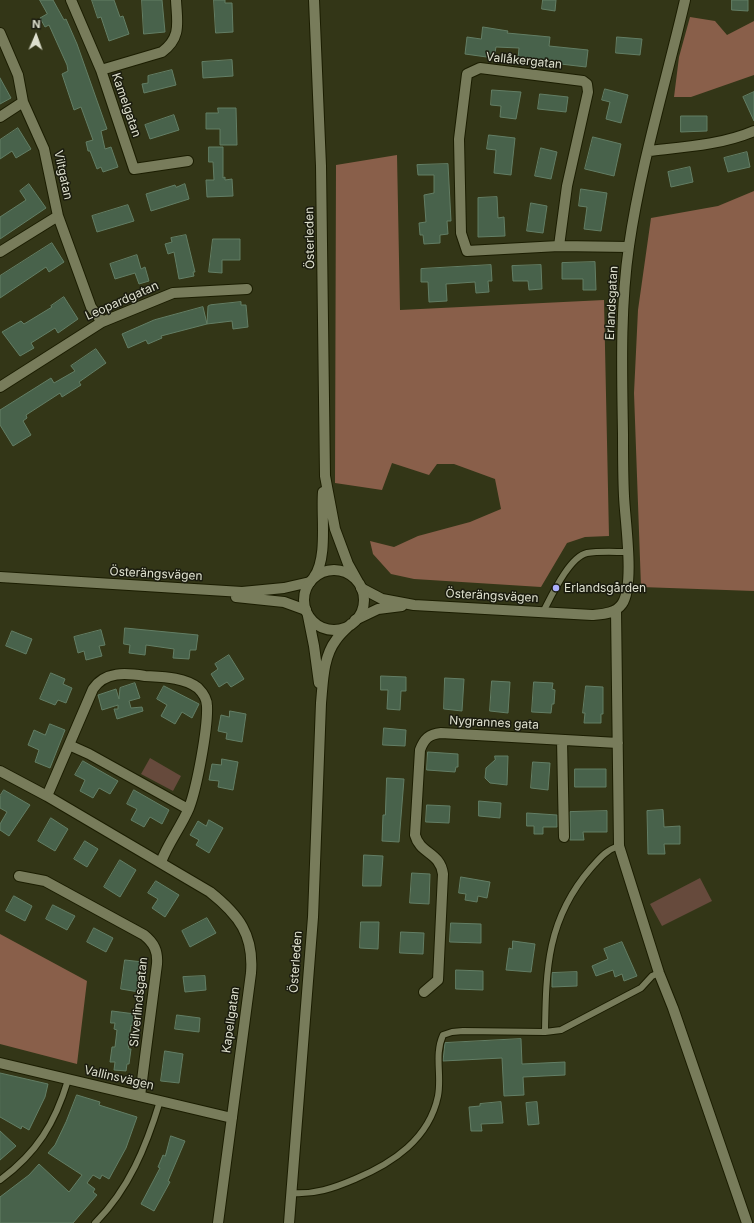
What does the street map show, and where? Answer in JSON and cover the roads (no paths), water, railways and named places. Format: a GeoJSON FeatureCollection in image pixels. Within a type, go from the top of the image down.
{"type":"FeatureCollection","features":[{"type":"Feature","properties":{"kind":"street","name":"Kamelgatan"},"geometry":{"type":"LineString","coordinates":[[71,0],[101,70],[134,169],[188,161]]}},
{"type":"Feature","properties":{"kind":"street"},"geometry":{"type":"LineString","coordinates":[[101,70],[162,52],[170,46],[175,38],[178,28],[176,0]]}},
{"type":"Feature","properties":{"kind":"street","name":"Österleden"},"geometry":{"type":"LineString","coordinates":[[314,0],[322,197],[325,476],[322,516],[322,556],[319,571],[312,579],[305,593],[307,612],[314,646],[321,703]]}},
{"type":"Feature","properties":{"kind":"street","name":"Erlandsgatan"},"geometry":{"type":"LineString","coordinates":[[616,610],[621,605],[626,595],[629,578],[624,494],[622,370],[624,298],[629,247],[649,151],[685,0]]}},
{"type":"Feature","properties":{"kind":"street","name":"Viltgatan"},"geometry":{"type":"LineString","coordinates":[[0,33],[18,75],[23,102],[44,149],[58,216],[90,307],[102,322]]}},
{"type":"Feature","properties":{"kind":"street","name":"Vallåkergatan"},"geometry":{"type":"LineString","coordinates":[[559,246],[567,186],[588,92],[587,84],[582,81],[480,68],[467,74],[459,139],[461,233],[467,251],[559,246],[629,247]]}},
{"type":"Feature","properties":{"kind":"street"},"geometry":{"type":"LineString","coordinates":[[0,117],[23,102]]}},
{"type":"Feature","properties":{"kind":"street"},"geometry":{"type":"LineString","coordinates":[[649,151],[717,143],[740,137],[754,131]]}},
{"type":"Feature","properties":{"kind":"street"},"geometry":{"type":"LineString","coordinates":[[0,252],[58,216]]}},
{"type":"Feature","properties":{"kind":"street","name":"Leopardgatan"},"geometry":{"type":"LineString","coordinates":[[0,387],[102,322],[173,293],[247,289]]}},
{"type":"Feature","properties":{"kind":"street","name":"Österleden"},"geometry":{"type":"LineString","coordinates":[[289,1223],[290,1193],[313,917],[321,703],[324,676],[329,653],[336,639],[353,622],[363,608],[364,598],[360,585],[348,564],[335,529],[325,476]]}},
{"type":"Feature","properties":{"kind":"street"},"geometry":{"type":"LineString","coordinates":[[312,579],[324,572],[340,570],[350,575],[360,585]]}},
{"type":"Feature","properties":{"kind":"street","name":"Österängsvägen"},"geometry":{"type":"LineString","coordinates":[[0,577],[242,592],[284,588],[312,579]]}},
{"type":"Feature","properties":{"kind":"street","name":"Österängsvägen"},"geometry":{"type":"LineString","coordinates":[[0,583],[242,598],[284,602],[307,612]]}},
{"type":"Feature","properties":{"kind":"street","name":"Österängsvägen"},"geometry":{"type":"LineString","coordinates":[[360,585],[382,599],[414,605],[592,615],[616,610]]}},
{"type":"Feature","properties":{"kind":"street","name":"Österängsvägen"},"geometry":{"type":"LineString","coordinates":[[353,622],[378,609],[414,605]]}},
{"type":"Feature","properties":{"kind":"street"},"geometry":{"type":"LineString","coordinates":[[616,610],[619,846],[660,973],[747,1223]]}},
{"type":"Feature","properties":{"kind":"street"},"geometry":{"type":"LineString","coordinates":[[307,612],[316,624],[330,629],[341,629],[353,622]]}},
{"type":"Feature","properties":{"kind":"street"},"geometry":{"type":"LineString","coordinates":[[48,796],[96,684],[107,676],[132,674],[171,678],[191,683],[203,693],[207,706],[196,782],[188,810],[160,862]]}},
{"type":"Feature","properties":{"kind":"street","name":"Nygrannes gata"},"geometry":{"type":"LineString","coordinates":[[424,992],[438,980],[444,874],[440,862],[436,857],[420,846],[416,835],[420,750],[423,741],[434,734],[441,733],[618,743]]}},
{"type":"Feature","properties":{"kind":"street"},"geometry":{"type":"LineString","coordinates":[[562,740],[564,837]]}},
{"type":"Feature","properties":{"kind":"street"},"geometry":{"type":"LineString","coordinates":[[69,746],[89,754],[188,810]]}},
{"type":"Feature","properties":{"kind":"street","name":"Kapellgatan"},"geometry":{"type":"LineString","coordinates":[[0,771],[48,796],[160,862],[220,901],[241,923],[250,942],[252,962],[218,1223]]}},
{"type":"Feature","properties":{"kind":"street","name":"Silverlindsgatan"},"geometry":{"type":"LineString","coordinates":[[19,876],[45,881],[144,935],[153,943],[157,950],[158,964],[140,1096]]}},
{"type":"Feature","properties":{"kind":"street","name":"Vallinsvägen"},"geometry":{"type":"LineString","coordinates":[[0,1063],[232,1118]]}},
{"type":"Feature","properties":{"kind":"lane"},"geometry":{"type":"LineString","coordinates":[[543,612],[575,560],[586,554],[627,552]]}},
{"type":"Feature","properties":{"kind":"lane"},"geometry":{"type":"LineString","coordinates":[[545,1032],[549,956],[559,920],[577,885],[608,849],[619,846]]}},
{"type":"Feature","properties":{"kind":"lane"},"geometry":{"type":"LineString","coordinates":[[290,1193],[317,1193],[346,1183],[386,1165],[413,1143],[423,1129],[435,1105],[438,1094],[438,1044],[443,1035],[463,1031],[545,1032],[561,1030],[641,988],[652,976],[660,973]]}},
{"type":"Feature","properties":{"kind":"lane"},"geometry":{"type":"LineString","coordinates":[[0,1180],[23,1161],[46,1132],[58,1110],[68,1080]]}},
{"type":"Feature","properties":{"kind":"lane"},"geometry":{"type":"LineString","coordinates":[[95,1223],[117,1197],[130,1178],[150,1134],[160,1101]]}},
{"type":"Feature","properties":{"kind":"place","name":"Erlandsgården"},"geometry":{"type":"Point","coordinates":[556,588]}}]}
